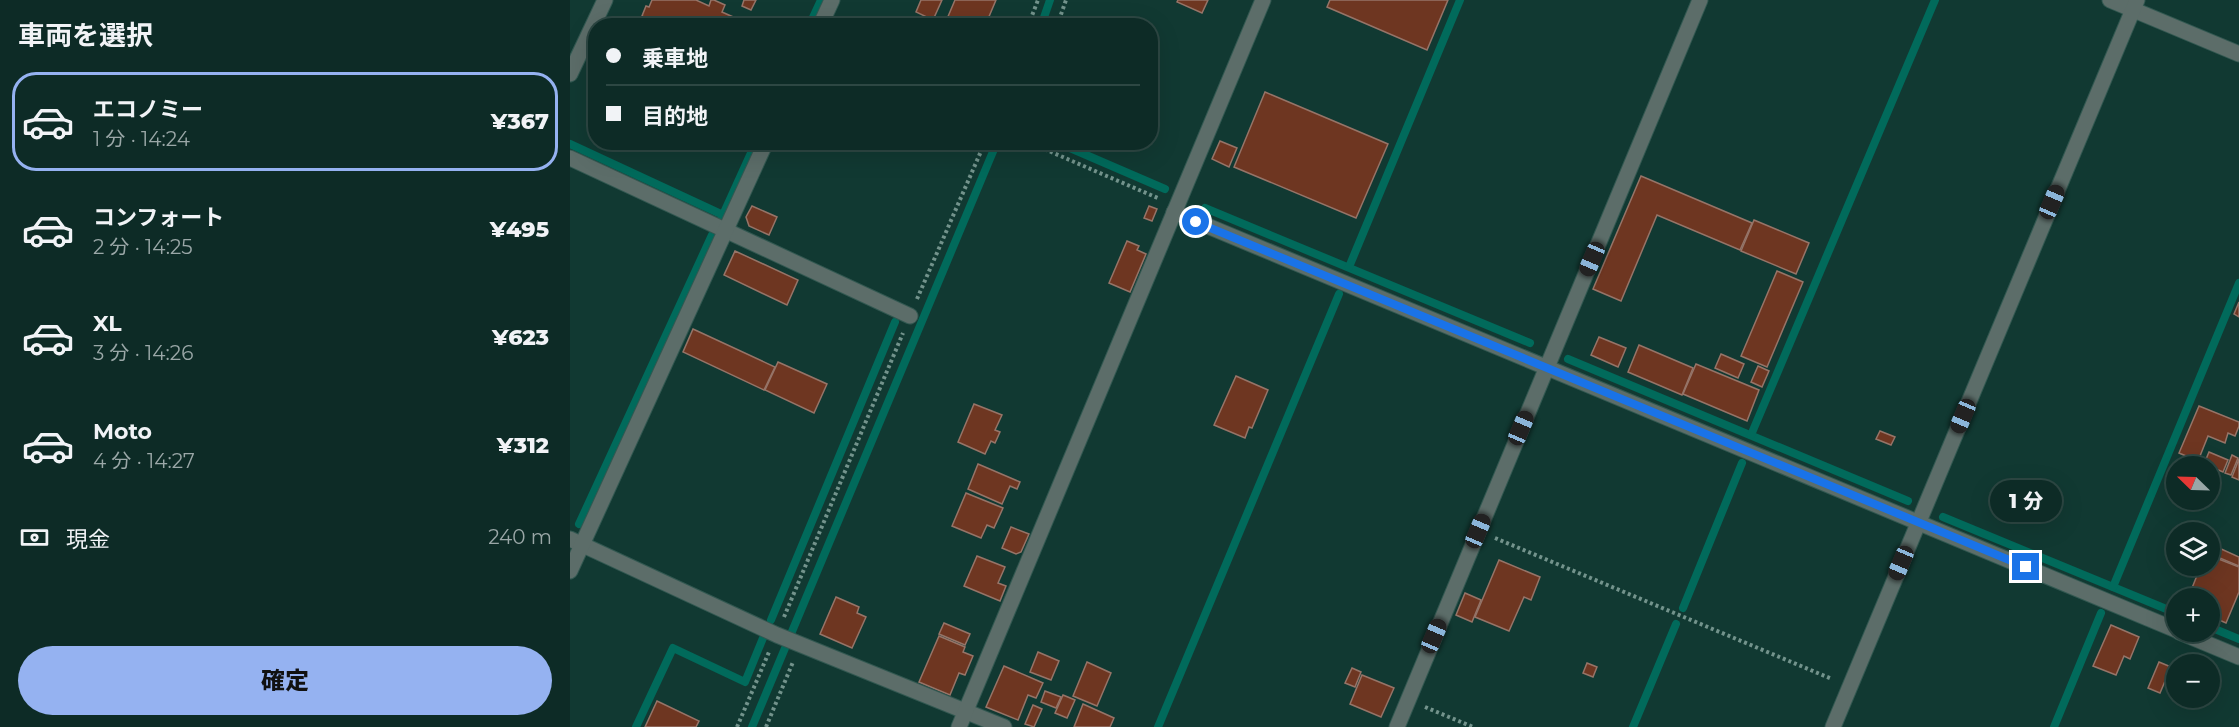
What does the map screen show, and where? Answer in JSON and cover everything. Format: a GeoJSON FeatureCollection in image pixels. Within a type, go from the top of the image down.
{"type":"FeatureCollection","features":[{"type":"Feature","properties":{"kind":"street"},"geometry":{"type":"LineString","coordinates":[[596,18],[605,0]]}},
{"type":"Feature","properties":{"kind":"street"},"geometry":{"type":"LineString","coordinates":[[824,18],[832,0]]}},
{"type":"Feature","properties":{"kind":"street"},"geometry":{"type":"LineString","coordinates":[[959,727],[1263,0]]}},
{"type":"Feature","properties":{"kind":"street"},"geometry":{"type":"LineString","coordinates":[[1397,727],[1700,0]]}},
{"type":"Feature","properties":{"kind":"street"},"geometry":{"type":"LineString","coordinates":[[2110,0],[2135,5],[2239,54]]}},
{"type":"Feature","properties":{"kind":"street"},"geometry":{"type":"LineString","coordinates":[[1833,727],[2135,5]]}},
{"type":"Feature","properties":{"kind":"street"},"geometry":{"type":"LineString","coordinates":[[570,74],[588,36]]}},
{"type":"Feature","properties":{"kind":"street"},"geometry":{"type":"LineString","coordinates":[[570,571],[576,542],[762,150]]}},
{"type":"Feature","properties":{"kind":"street"},"geometry":{"type":"LineString","coordinates":[[570,158],[910,316]]}},
{"type":"Feature","properties":{"kind":"street"},"geometry":{"type":"LineString","coordinates":[[1176,210],[2166,626]]}},
{"type":"Feature","properties":{"kind":"street"},"geometry":{"type":"LineString","coordinates":[[576,542],[804,646],[1004,727]]}},
{"type":"Feature","properties":{"kind":"street"},"geometry":{"type":"LineString","coordinates":[[2204,642],[2239,657]]}},
{"type":"Feature","properties":{"kind":"path"},"geometry":{"type":"LineString","coordinates":[[1031,18],[1038,0]]}},
{"type":"Feature","properties":{"kind":"path"},"geometry":{"type":"LineString","coordinates":[[1060,18],[1066,0]]}},
{"type":"Feature","properties":{"kind":"path"},"geometry":{"type":"LineString","coordinates":[[738,727],[779,635],[910,316],[982,150]]}},
{"type":"Feature","properties":{"kind":"path"},"geometry":{"type":"LineString","coordinates":[[1045,150],[1176,210]]}},
{"type":"Feature","properties":{"kind":"path"},"geometry":{"type":"LineString","coordinates":[[1478,531],[1850,686]]}},
{"type":"Feature","properties":{"kind":"path"},"geometry":{"type":"LineString","coordinates":[[766,727],[794,661],[804,646]]}},
{"type":"Feature","properties":{"kind":"path"},"geometry":{"type":"LineString","coordinates":[[1408,699],[1473,727]]}},
{"type":"Feature","properties":{"kind":"building"},"geometry":{"type":"Polygon","coordinates":[[[652,0],[696,0],[709,6],[711,0],[714,0],[725,5],[722,12],[736,18],[646,18],[642,16],[646,6],[649,7],[652,0]]]}},
{"type":"Feature","properties":{"kind":"building"},"geometry":{"type":"Polygon","coordinates":[[[744,0],[756,0],[751,10],[742,6],[744,0]]]}},
{"type":"Feature","properties":{"kind":"building"},"geometry":{"type":"Polygon","coordinates":[[[921,0],[942,0],[934,18],[916,12],[921,0]]]}},
{"type":"Feature","properties":{"kind":"building"},"geometry":{"type":"Polygon","coordinates":[[[955,0],[996,0],[988,18],[947,18],[955,0]]]}},
{"type":"Feature","properties":{"kind":"building"},"geometry":{"type":"Polygon","coordinates":[[[1178,0],[1208,0],[1202,13],[1177,2],[1178,0]]]}},
{"type":"Feature","properties":{"kind":"building"},"geometry":{"type":"Polygon","coordinates":[[[1330,0],[1448,0],[1427,50],[1327,7],[1330,0]]]}},
{"type":"Feature","properties":{"kind":"building"},"geometry":{"type":"Polygon","coordinates":[[[1265,92],[1388,144],[1356,218],[1234,167],[1265,92]]]}},
{"type":"Feature","properties":{"kind":"building"},"geometry":{"type":"Polygon","coordinates":[[[1220,141],[1237,148],[1229,167],[1212,159],[1220,141]]]}},
{"type":"Feature","properties":{"kind":"building"},"geometry":{"type":"Polygon","coordinates":[[[1641,176],[1752,223],[1740,250],[1657,215],[1621,301],[1593,289],[1641,176]]]}},
{"type":"Feature","properties":{"kind":"building"},"geometry":{"type":"Polygon","coordinates":[[[752,206],[777,217],[769,235],[749,226],[746,217],[752,206]]]}},
{"type":"Feature","properties":{"kind":"building"},"geometry":{"type":"Polygon","coordinates":[[[1149,206],[1157,209],[1152,221],[1144,218],[1149,206]]]}},
{"type":"Feature","properties":{"kind":"building"},"geometry":{"type":"Polygon","coordinates":[[[1754,220],[1809,243],[1796,274],[1741,251],[1754,220]]]}},
{"type":"Feature","properties":{"kind":"building"},"geometry":{"type":"Polygon","coordinates":[[[1127,241],[1139,246],[1137,250],[1146,254],[1130,292],[1109,283],[1127,241]]]}},
{"type":"Feature","properties":{"kind":"building"},"geometry":{"type":"Polygon","coordinates":[[[735,251],[798,280],[787,305],[724,275],[735,251]]]}},
{"type":"Feature","properties":{"kind":"building"},"geometry":{"type":"Polygon","coordinates":[[[1777,271],[1803,282],[1767,367],[1741,356],[1777,271]]]}},
{"type":"Feature","properties":{"kind":"building"},"geometry":{"type":"Polygon","coordinates":[[[2239,302],[2239,317],[2234,314],[2239,302]]]}},
{"type":"Feature","properties":{"kind":"building"},"geometry":{"type":"Polygon","coordinates":[[[693,329],[775,367],[764,390],[683,352],[693,329]]]}},
{"type":"Feature","properties":{"kind":"building"},"geometry":{"type":"Polygon","coordinates":[[[1599,337],[1626,348],[1618,367],[1591,355],[1599,337]]]}},
{"type":"Feature","properties":{"kind":"building"},"geometry":{"type":"Polygon","coordinates":[[[1639,345],[1693,368],[1682,395],[1628,372],[1639,345]]]}},
{"type":"Feature","properties":{"kind":"building"},"geometry":{"type":"Polygon","coordinates":[[[1721,354],[1744,364],[1738,378],[1715,368],[1721,354]]]}},
{"type":"Feature","properties":{"kind":"building"},"geometry":{"type":"Polygon","coordinates":[[[778,362],[827,384],[814,413],[765,390],[778,362]]]}},
{"type":"Feature","properties":{"kind":"building"},"geometry":{"type":"Polygon","coordinates":[[[1696,364],[1759,390],[1747,421],[1683,394],[1696,364]]]}},
{"type":"Feature","properties":{"kind":"building"},"geometry":{"type":"Polygon","coordinates":[[[1758,366],[1769,371],[1762,387],[1751,382],[1758,366]]]}},
{"type":"Feature","properties":{"kind":"building"},"geometry":{"type":"Polygon","coordinates":[[[1236,376],[1268,390],[1252,428],[1249,427],[1245,438],[1214,425],[1236,376]]]}},
{"type":"Feature","properties":{"kind":"building"},"geometry":{"type":"Polygon","coordinates":[[[974,404],[1002,415],[995,430],[1000,432],[995,443],[991,441],[985,454],[958,442],[974,404]]]}},
{"type":"Feature","properties":{"kind":"building"},"geometry":{"type":"Polygon","coordinates":[[[2199,406],[2239,422],[2235,436],[2228,433],[2225,443],[2208,436],[2200,456],[2186,456],[2179,453],[2199,406]]]}},
{"type":"Feature","properties":{"kind":"building"},"geometry":{"type":"Polygon","coordinates":[[[1880,431],[1895,437],[1891,445],[1876,439],[1880,431]]]}},
{"type":"Feature","properties":{"kind":"building"},"geometry":{"type":"Polygon","coordinates":[[[2232,455],[2238,458],[2231,475],[2225,473],[2232,455]]]}},
{"type":"Feature","properties":{"kind":"building"},"geometry":{"type":"Polygon","coordinates":[[[2220,457],[2228,460],[2223,472],[2220,471],[2220,457]]]}},
{"type":"Feature","properties":{"kind":"building"},"geometry":{"type":"Polygon","coordinates":[[[2239,459],[2239,480],[2232,477],[2239,459]]]}},
{"type":"Feature","properties":{"kind":"building"},"geometry":{"type":"Polygon","coordinates":[[[978,464],[1020,482],[1017,489],[1010,486],[1002,504],[968,489],[978,464]]]}},
{"type":"Feature","properties":{"kind":"building"},"geometry":{"type":"Polygon","coordinates":[[[966,493],[1003,508],[994,528],[987,525],[981,538],[952,526],[966,493]]]}},
{"type":"Feature","properties":{"kind":"building"},"geometry":{"type":"Polygon","coordinates":[[[1011,527],[1029,534],[1021,552],[1016,554],[1002,548],[1011,527]]]}},
{"type":"Feature","properties":{"kind":"building"},"geometry":{"type":"Polygon","coordinates":[[[2220,548],[2239,557],[2239,566],[2220,558],[2220,548]]]}},
{"type":"Feature","properties":{"kind":"building"},"geometry":{"type":"Polygon","coordinates":[[[977,556],[1005,567],[998,583],[1006,586],[1000,601],[964,586],[977,556]]]}},
{"type":"Feature","properties":{"kind":"building"},"geometry":{"type":"Polygon","coordinates":[[[1499,560],[1540,577],[1531,600],[1524,597],[1509,631],[1475,617],[1499,560]]]}},
{"type":"Feature","properties":{"kind":"building"},"geometry":{"type":"Polygon","coordinates":[[[2220,560],[2239,567],[2239,592],[2226,623],[2220,620],[2220,588],[2192,588],[2197,576],[2220,576],[2220,560]]]}},
{"type":"Feature","properties":{"kind":"building"},"geometry":{"type":"Polygon","coordinates":[[[1465,593],[1481,600],[1472,622],[1456,615],[1465,593]]]}},
{"type":"Feature","properties":{"kind":"building"},"geometry":{"type":"Polygon","coordinates":[[[836,597],[859,607],[857,613],[866,617],[852,648],[820,634],[836,597]]]}},
{"type":"Feature","properties":{"kind":"building"},"geometry":{"type":"Polygon","coordinates":[[[944,623],[970,634],[965,645],[939,634],[944,623]]]}},
{"type":"Feature","properties":{"kind":"building"},"geometry":{"type":"Polygon","coordinates":[[[2111,625],[2139,637],[2130,659],[2124,656],[2116,675],[2093,666],[2111,625]]]}},
{"type":"Feature","properties":{"kind":"building"},"geometry":{"type":"Polygon","coordinates":[[[939,636],[965,647],[963,652],[973,656],[965,675],[959,673],[950,695],[919,682],[939,636]]]}},
{"type":"Feature","properties":{"kind":"building"},"geometry":{"type":"Polygon","coordinates":[[[1038,652],[1059,661],[1051,680],[1030,672],[1038,652]]]}},
{"type":"Feature","properties":{"kind":"building"},"geometry":{"type":"Polygon","coordinates":[[[1087,662],[1111,673],[1097,706],[1073,696],[1087,662]]]}},
{"type":"Feature","properties":{"kind":"building"},"geometry":{"type":"Polygon","coordinates":[[[2159,662],[2166,665],[2166,679],[2160,693],[2148,688],[2159,662]]]}},
{"type":"Feature","properties":{"kind":"building"},"geometry":{"type":"Polygon","coordinates":[[[1587,663],[1597,667],[1593,677],[1583,673],[1587,663]]]}},
{"type":"Feature","properties":{"kind":"building"},"geometry":{"type":"Polygon","coordinates":[[[1004,666],[1043,683],[1036,698],[1028,695],[1018,720],[986,707],[1004,666]]]}},
{"type":"Feature","properties":{"kind":"building"},"geometry":{"type":"Polygon","coordinates":[[[1352,668],[1361,672],[1355,687],[1345,683],[1352,668]]]}},
{"type":"Feature","properties":{"kind":"building"},"geometry":{"type":"Polygon","coordinates":[[[1362,675],[1394,688],[1381,717],[1350,704],[1362,675]]]}},
{"type":"Feature","properties":{"kind":"building"},"geometry":{"type":"Polygon","coordinates":[[[1045,691],[1061,697],[1056,708],[1041,702],[1045,691]]]}},
{"type":"Feature","properties":{"kind":"building"},"geometry":{"type":"Polygon","coordinates":[[[1063,695],[1075,700],[1067,718],[1055,713],[1063,695]]]}},
{"type":"Feature","properties":{"kind":"building"},"geometry":{"type":"Polygon","coordinates":[[[657,701],[699,721],[696,727],[645,727],[657,701]]]}},
{"type":"Feature","properties":{"kind":"building"},"geometry":{"type":"Polygon","coordinates":[[[1083,704],[1114,718],[1110,727],[1074,727],[1083,704]]]}},
{"type":"Feature","properties":{"kind":"building"},"geometry":{"type":"Polygon","coordinates":[[[1033,705],[1042,709],[1034,727],[1025,724],[1033,705]]]}},
{"type":"Feature","properties":{"kind":"waterway"},"geometry":{"type":"LineString","coordinates":[[813,18],[821,0]]}},
{"type":"Feature","properties":{"kind":"waterway"},"geometry":{"type":"LineString","coordinates":[[1044,18],[1050,0]]}},
{"type":"Feature","properties":{"kind":"waterway"},"geometry":{"type":"LineString","coordinates":[[1349,267],[1460,0]]}},
{"type":"Feature","properties":{"kind":"waterway"},"geometry":{"type":"LineString","coordinates":[[1751,435],[1935,0]]}},
{"type":"Feature","properties":{"kind":"waterway"},"geometry":{"type":"LineString","coordinates":[[570,144],[723,215]]}},
{"type":"Feature","properties":{"kind":"waterway"},"geometry":{"type":"LineString","coordinates":[[722,217],[752,150]]}},
{"type":"Feature","properties":{"kind":"waterway"},"geometry":{"type":"LineString","coordinates":[[752,727],[994,150]]}},
{"type":"Feature","properties":{"kind":"waterway"},"geometry":{"type":"LineString","coordinates":[[1075,150],[1165,189]]}},
{"type":"Feature","properties":{"kind":"waterway"},"geometry":{"type":"LineString","coordinates":[[1205,208],[1530,343]]}},
{"type":"Feature","properties":{"kind":"waterway"},"geometry":{"type":"LineString","coordinates":[[579,524],[712,235]]}},
{"type":"Feature","properties":{"kind":"waterway"},"geometry":{"type":"LineString","coordinates":[[2113,587],[2239,283]]}},
{"type":"Feature","properties":{"kind":"waterway"},"geometry":{"type":"LineString","coordinates":[[1158,727],[1339,294]]}},
{"type":"Feature","properties":{"kind":"waterway"},"geometry":{"type":"LineString","coordinates":[[771,620],[895,322]]}},
{"type":"Feature","properties":{"kind":"waterway"},"geometry":{"type":"LineString","coordinates":[[1568,359],[1908,501]]}},
{"type":"Feature","properties":{"kind":"waterway"},"geometry":{"type":"LineString","coordinates":[[1683,608],[1742,463]]}},
{"type":"Feature","properties":{"kind":"waterway"},"geometry":{"type":"LineString","coordinates":[[1943,517],[2166,609]]}},
{"type":"Feature","properties":{"kind":"waterway"},"geometry":{"type":"LineString","coordinates":[[2054,727],[2101,613]]}},
{"type":"Feature","properties":{"kind":"waterway"},"geometry":{"type":"LineString","coordinates":[[1633,727],[1676,624]]}},
{"type":"Feature","properties":{"kind":"waterway"},"geometry":{"type":"LineString","coordinates":[[2220,631],[2239,639]]}},
{"type":"Feature","properties":{"kind":"waterway"},"geometry":{"type":"LineString","coordinates":[[636,727],[673,648],[745,682],[763,638]]}},
{"type":"Feature","properties":{"kind":"route"},"geometry":{"type":"LineString","coordinates":[[1196,222],[2026,567]]}}]}
